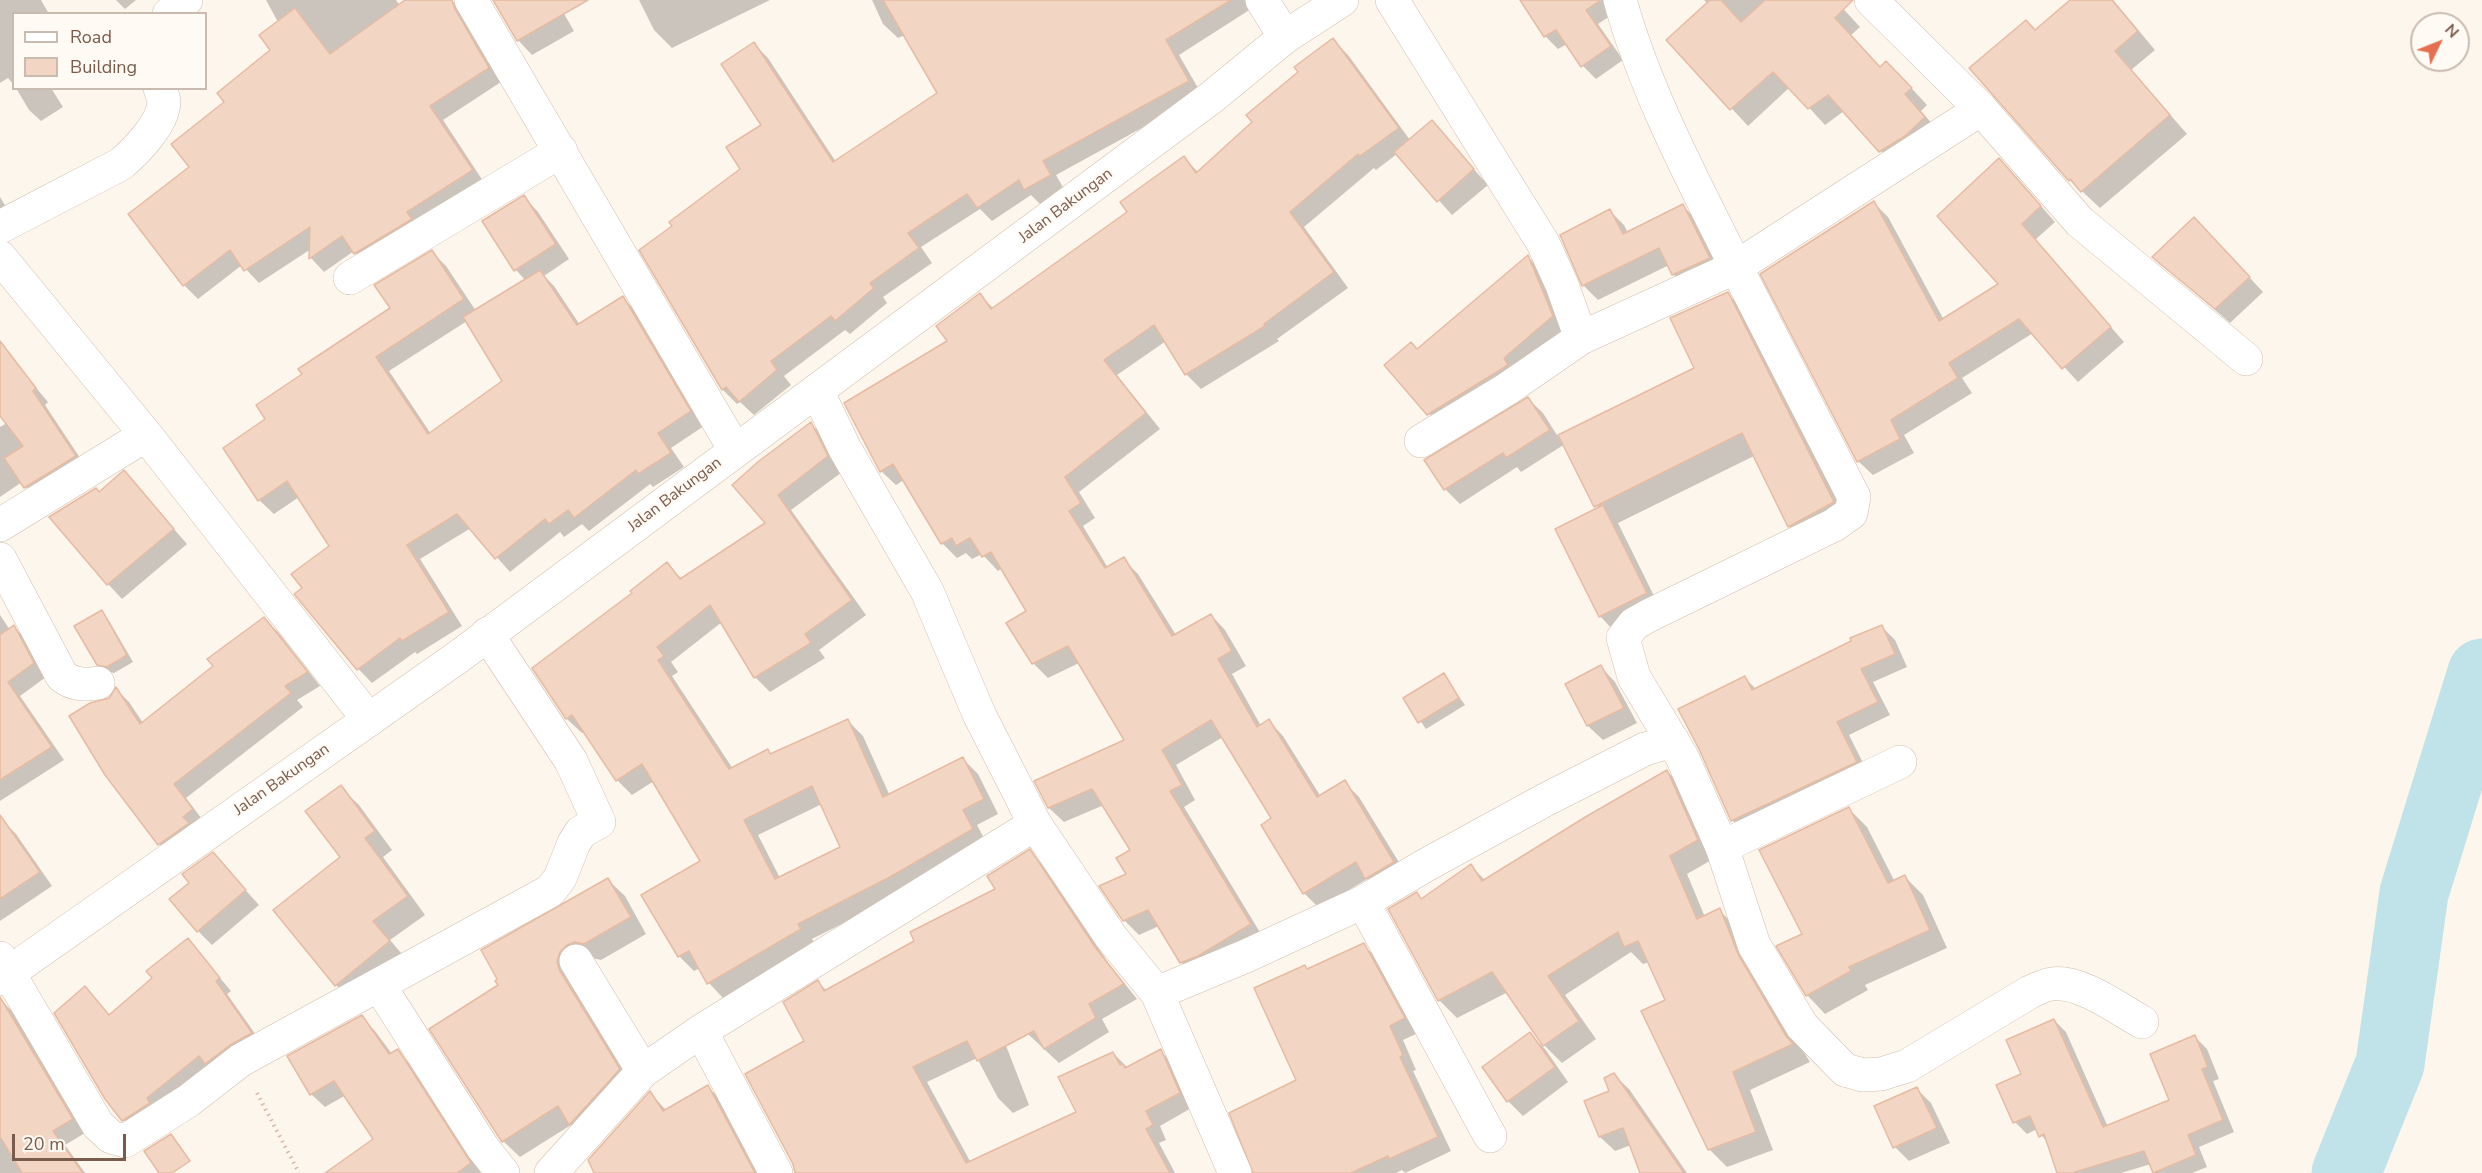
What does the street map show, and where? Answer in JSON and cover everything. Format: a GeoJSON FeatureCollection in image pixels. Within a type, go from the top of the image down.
{"type":"FeatureCollection","features":[{"type":"Feature","properties":{"kind":"street"},"geometry":{"type":"LineString","coordinates":[[171,12],[186,0]]}},
{"type":"Feature","properties":{"kind":"street"},"geometry":{"type":"LineString","coordinates":[[471,0],[735,450]]}},
{"type":"Feature","properties":{"kind":"street"},"geometry":{"type":"LineString","coordinates":[[1262,0],[1285,37]]}},
{"type":"Feature","properties":{"kind":"street","name":"Jalan Bakungan"},"geometry":{"type":"LineString","coordinates":[[2,970],[369,720],[1212,97],[1285,37],[1342,0]]}},
{"type":"Feature","properties":{"kind":"street"},"geometry":{"type":"LineString","coordinates":[[1392,0],[1543,243],[1562,285],[1581,338]]}},
{"type":"Feature","properties":{"kind":"street"},"geometry":{"type":"LineString","coordinates":[[1620,0],[1629,34],[1672,138],[1854,497],[1851,513],[1834,525],[1648,616],[1634,624],[1623,638],[1634,677],[1673,741],[1722,847],[1754,945],[1802,1026],[1845,1070],[1863,1075],[1881,1074],[1907,1066],[2030,992],[2050,984],[2066,984],[2082,989],[2142,1022]]}},
{"type":"Feature","properties":{"kind":"street"},"geometry":{"type":"LineString","coordinates":[[1871,0],[1981,110],[2080,222],[2246,359]]}},
{"type":"Feature","properties":{"kind":"street"},"geometry":{"type":"LineString","coordinates":[[0,227],[121,164],[153,131],[164,103],[161,90]]}},
{"type":"Feature","properties":{"kind":"street"},"geometry":{"type":"LineString","coordinates":[[1421,441],[1507,389],[1581,338],[1736,267],[1981,110]]}},
{"type":"Feature","properties":{"kind":"street"},"geometry":{"type":"LineString","coordinates":[[350,278],[561,151]]}},
{"type":"Feature","properties":{"kind":"street"},"geometry":{"type":"LineString","coordinates":[[0,257],[146,435],[369,720]]}},
{"type":"Feature","properties":{"kind":"street"},"geometry":{"type":"LineString","coordinates":[[817,391],[845,449],[927,591],[979,714],[1035,824],[1111,937],[1157,993],[1235,1173]]}},
{"type":"Feature","properties":{"kind":"street"},"geometry":{"type":"LineString","coordinates":[[0,525],[146,435]]}},
{"type":"Feature","properties":{"kind":"street"},"geometry":{"type":"LineString","coordinates":[[0,559],[62,676],[69,682],[85,685],[98,684]]}},
{"type":"Feature","properties":{"kind":"street"},"geometry":{"type":"LineString","coordinates":[[2,970],[98,1125],[111,1137],[125,1142],[188,1101],[241,1060],[550,891],[560,878],[581,832],[599,822],[571,761],[487,634]]}},
{"type":"Feature","properties":{"kind":"street"},"geometry":{"type":"LineString","coordinates":[[1157,993],[1246,957],[1363,902],[1545,800],[1645,748],[1673,741]]}},
{"type":"Feature","properties":{"kind":"street"},"geometry":{"type":"LineString","coordinates":[[1722,847],[1900,762]]}},
{"type":"Feature","properties":{"kind":"street"},"geometry":{"type":"LineString","coordinates":[[551,1173],[643,1071],[701,1031],[1035,824]]}},
{"type":"Feature","properties":{"kind":"street"},"geometry":{"type":"LineString","coordinates":[[1363,902],[1490,1136]]}},
{"type":"Feature","properties":{"kind":"street"},"geometry":{"type":"LineString","coordinates":[[576,961],[643,1071]]}},
{"type":"Feature","properties":{"kind":"street"},"geometry":{"type":"LineString","coordinates":[[380,985],[483,1148],[503,1173]]}},
{"type":"Feature","properties":{"kind":"street"},"geometry":{"type":"LineString","coordinates":[[701,1031],[776,1173]]}},
{"type":"Feature","properties":{"kind":"path"},"geometry":{"type":"LineString","coordinates":[[241,1060],[299,1173]]}},
{"type":"Feature","properties":{"kind":"building"},"geometry":{"type":"Polygon","coordinates":[[[405,0],[452,0],[489,68],[430,106],[473,170],[407,212],[412,219],[354,254],[342,236],[309,259],[310,227],[244,271],[230,250],[183,286],[128,214],[189,167],[171,144],[224,102],[217,93],[270,50],[259,35],[295,8],[330,54],[405,0]]]}},
{"type":"Feature","properties":{"kind":"building"},"geometry":{"type":"Polygon","coordinates":[[[493,0],[588,0],[517,41],[493,0]]]}},
{"type":"Feature","properties":{"kind":"building"},"geometry":{"type":"Polygon","coordinates":[[[883,0],[1231,0],[1166,40],[1189,81],[1043,161],[1051,175],[1024,190],[1019,180],[977,208],[967,194],[908,233],[919,248],[870,283],[874,288],[835,321],[831,316],[771,361],[777,370],[739,402],[726,387],[722,390],[639,250],[672,226],[669,222],[740,169],[726,147],[761,125],[721,64],[754,42],[833,162],[937,93],[883,0]]]}},
{"type":"Feature","properties":{"kind":"building"},"geometry":{"type":"Polygon","coordinates":[[[1520,0],[1601,0],[1586,10],[1611,46],[1581,67],[1556,30],[1544,37],[1520,0]]]}},
{"type":"Feature","properties":{"kind":"building"},"geometry":{"type":"Polygon","coordinates":[[[1710,0],[1721,0],[1741,22],[1765,0],[1853,0],[1835,18],[1880,67],[1886,61],[1912,88],[1905,94],[1925,117],[1905,136],[1879,152],[1828,95],[1808,109],[1773,72],[1730,110],[1666,40],[1710,0]]]}},
{"type":"Feature","properties":{"kind":"building"},"geometry":{"type":"Polygon","coordinates":[[[2070,0],[2112,0],[2138,31],[2115,51],[2170,115],[2081,192],[1969,68],[2026,20],[2035,30],[2070,0]]]}},
{"type":"Feature","properties":{"kind":"building"},"geometry":{"type":"Polygon","coordinates":[[[1333,38],[1399,128],[1360,156],[1358,154],[1290,212],[1334,272],[1264,324],[1265,326],[1185,375],[1154,325],[1104,360],[1146,413],[1065,477],[1081,503],[1069,511],[1105,568],[1124,557],[1172,636],[1211,614],[1232,651],[1218,659],[1257,727],[1269,719],[1317,797],[1345,780],[1394,862],[1365,879],[1356,862],[1303,894],[1261,825],[1271,818],[1211,720],[1162,750],[1182,785],[1170,791],[1251,924],[1198,956],[1180,963],[1148,910],[1123,921],[1099,886],[1126,874],[1116,858],[1130,850],[1092,789],[1048,808],[1034,781],[1124,740],[1068,646],[1032,664],[1006,623],[1026,611],[991,552],[982,557],[970,538],[956,546],[952,538],[941,544],[893,464],[880,472],[844,403],[947,341],[936,326],[980,293],[991,309],[1127,212],[1120,202],[1184,156],[1196,173],[1252,122],[1246,115],[1298,72],[1294,67],[1333,38]]]}},
{"type":"Feature","properties":{"kind":"building"},"geometry":{"type":"Polygon","coordinates":[[[1432,120],[1474,169],[1437,202],[1394,152],[1432,120]]]}},
{"type":"Feature","properties":{"kind":"building"},"geometry":{"type":"Polygon","coordinates":[[[1999,158],[2041,206],[2022,224],[2111,327],[2062,369],[2019,319],[1949,363],[1958,378],[1891,420],[1900,439],[1857,462],[1760,274],[1874,201],[1939,321],[1998,284],[1937,216],[1999,158]]]}},
{"type":"Feature","properties":{"kind":"building"},"geometry":{"type":"Polygon","coordinates":[[[524,195],[556,244],[514,271],[482,221],[524,195]]]}},
{"type":"Feature","properties":{"kind":"building"},"geometry":{"type":"Polygon","coordinates":[[[1683,204],[1710,258],[1672,275],[1659,248],[1582,286],[1560,235],[1610,209],[1623,234],[1683,204]]]}},
{"type":"Feature","properties":{"kind":"building"},"geometry":{"type":"Polygon","coordinates":[[[2194,217],[2250,277],[2215,309],[2152,257],[2194,217]]]}},
{"type":"Feature","properties":{"kind":"building"},"geometry":{"type":"Polygon","coordinates":[[[432,250],[464,299],[376,357],[428,434],[502,381],[463,317],[540,270],[577,325],[623,296],[691,411],[658,433],[671,453],[638,474],[636,470],[574,518],[568,510],[549,524],[545,519],[495,559],[457,514],[407,545],[449,612],[402,641],[400,638],[357,670],[294,594],[302,588],[291,574],[329,546],[287,481],[258,501],[223,448],[265,419],[256,405],[302,374],[298,369],[390,308],[374,285],[432,250]]]}},
{"type":"Feature","properties":{"kind":"building"},"geometry":{"type":"Polygon","coordinates":[[[1528,255],[1553,316],[1504,358],[1508,365],[1427,415],[1384,365],[1411,342],[1417,349],[1528,255]]]}},
{"type":"Feature","properties":{"kind":"building"},"geometry":{"type":"Polygon","coordinates":[[[1728,292],[1834,502],[1788,527],[1742,433],[1594,507],[1558,435],[1694,368],[1670,318],[1728,292]]]}},
{"type":"Feature","properties":{"kind":"building"},"geometry":{"type":"Polygon","coordinates":[[[0,341],[36,388],[33,391],[76,456],[24,488],[4,458],[23,446],[0,416],[0,341]]]}},
{"type":"Feature","properties":{"kind":"building"},"geometry":{"type":"Polygon","coordinates":[[[1528,397],[1550,430],[1506,458],[1503,453],[1444,490],[1424,460],[1528,397]]]}},
{"type":"Feature","properties":{"kind":"building"},"geometry":{"type":"Polygon","coordinates":[[[811,422],[828,456],[778,495],[852,600],[805,634],[811,643],[754,678],[710,605],[657,647],[664,656],[658,660],[729,769],[768,749],[770,754],[848,719],[883,797],[963,757],[984,799],[963,810],[973,829],[890,877],[798,924],[801,929],[707,984],[689,951],[678,957],[641,895],[700,861],[642,764],[616,781],[572,715],[566,719],[532,668],[632,593],[630,591],[667,562],[680,579],[765,523],[732,485],[759,461],[811,422]],[[812,786],[744,820],[775,879],[840,847],[812,786]]]}},
{"type":"Feature","properties":{"kind":"building"},"geometry":{"type":"Polygon","coordinates":[[[124,470],[174,529],[107,585],[49,517],[96,488],[99,492],[124,470]]]}},
{"type":"Feature","properties":{"kind":"building"},"geometry":{"type":"Polygon","coordinates":[[[1603,505],[1647,593],[1599,617],[1555,529],[1603,505]]]}},
{"type":"Feature","properties":{"kind":"building"},"geometry":{"type":"Polygon","coordinates":[[[102,610],[127,655],[107,667],[97,665],[74,626],[102,610]]]}},
{"type":"Feature","properties":{"kind":"building"},"geometry":{"type":"Polygon","coordinates":[[[264,617],[308,672],[285,686],[291,693],[174,784],[193,809],[183,817],[189,823],[158,845],[105,775],[69,716],[90,703],[109,698],[116,687],[140,724],[213,666],[207,659],[264,617]]]}},
{"type":"Feature","properties":{"kind":"building"},"geometry":{"type":"Polygon","coordinates":[[[14,625],[34,663],[8,682],[52,747],[0,780],[0,635],[14,625]]]}},
{"type":"Feature","properties":{"kind":"building"},"geometry":{"type":"Polygon","coordinates":[[[1882,625],[1895,654],[1861,669],[1878,702],[1837,722],[1857,762],[1731,821],[1699,749],[1678,709],[1745,676],[1752,690],[1851,641],[1850,638],[1882,625]]]}},
{"type":"Feature","properties":{"kind":"building"},"geometry":{"type":"Polygon","coordinates":[[[1601,665],[1624,708],[1587,726],[1565,684],[1601,665]]]}},
{"type":"Feature","properties":{"kind":"building"},"geometry":{"type":"Polygon","coordinates":[[[1444,673],[1459,698],[1418,723],[1403,698],[1444,673]]]}},
{"type":"Feature","properties":{"kind":"building"},"geometry":{"type":"Polygon","coordinates":[[[1667,770],[1698,840],[1670,856],[1697,919],[1720,908],[1738,954],[1786,1036],[1793,1044],[1733,1072],[1756,1132],[1708,1150],[1641,1011],[1665,1000],[1638,941],[1624,947],[1618,932],[1548,976],[1579,1021],[1543,1046],[1492,972],[1438,1001],[1388,909],[1417,892],[1421,899],[1471,864],[1482,881],[1667,770]]]}},
{"type":"Feature","properties":{"kind":"building"},"geometry":{"type":"Polygon","coordinates":[[[341,785],[375,831],[365,838],[408,896],[373,921],[390,941],[335,986],[273,910],[340,857],[305,811],[341,785]]]}},
{"type":"Feature","properties":{"kind":"building"},"geometry":{"type":"Polygon","coordinates":[[[1849,807],[1888,883],[1905,875],[1930,930],[1849,967],[1851,971],[1806,996],[1776,946],[1802,934],[1759,850],[1849,807]]]}},
{"type":"Feature","properties":{"kind":"building"},"geometry":{"type":"Polygon","coordinates":[[[0,815],[40,872],[0,899],[0,815]]]}},
{"type":"Feature","properties":{"kind":"building"},"geometry":{"type":"Polygon","coordinates":[[[1030,849],[1095,947],[1124,984],[1089,1004],[1096,1018],[1044,1049],[1034,1031],[977,1061],[967,1041],[913,1067],[966,1163],[1076,1112],[1058,1077],[1113,1052],[1120,1065],[1123,1064],[1125,1068],[1161,1049],[1180,1093],[1146,1111],[1153,1125],[1146,1129],[1170,1173],[795,1173],[793,1164],[745,1074],[804,1041],[783,1002],[818,980],[824,991],[914,941],[910,932],[995,889],[987,876],[1030,849]]]}},
{"type":"Feature","properties":{"kind":"building"},"geometry":{"type":"Polygon","coordinates":[[[213,852],[246,890],[197,932],[169,899],[189,883],[182,874],[213,852]]]}},
{"type":"Feature","properties":{"kind":"building"},"geometry":{"type":"Polygon","coordinates":[[[608,878],[631,917],[584,944],[575,942],[567,945],[560,952],[557,962],[560,971],[620,1069],[569,1125],[558,1106],[502,1142],[429,1029],[498,985],[481,950],[608,878]]]}},
{"type":"Feature","properties":{"kind":"building"},"geometry":{"type":"Polygon","coordinates":[[[188,938],[220,978],[216,981],[252,1033],[230,1045],[205,1064],[199,1056],[147,1098],[150,1103],[122,1121],[105,1099],[54,1013],[85,986],[109,1015],[152,978],[146,971],[188,938]]]}},
{"type":"Feature","properties":{"kind":"building"},"geometry":{"type":"Polygon","coordinates":[[[1364,943],[1405,1018],[1390,1026],[1403,1055],[1400,1057],[1438,1137],[1351,1173],[1253,1173],[1229,1113],[1296,1080],[1254,988],[1305,965],[1307,969],[1364,943]]]}},
{"type":"Feature","properties":{"kind":"building"},"geometry":{"type":"Polygon","coordinates":[[[0,997],[73,1119],[53,1131],[83,1173],[22,1173],[0,1137],[0,997]]]}},
{"type":"Feature","properties":{"kind":"building"},"geometry":{"type":"Polygon","coordinates":[[[362,1015],[389,1054],[398,1049],[471,1163],[457,1173],[325,1173],[373,1139],[334,1081],[310,1095],[287,1056],[362,1015]]]}},
{"type":"Feature","properties":{"kind":"building"},"geometry":{"type":"Polygon","coordinates":[[[2054,1019],[2103,1127],[2169,1100],[2150,1054],[2195,1035],[2208,1067],[2202,1069],[2223,1120],[2188,1135],[2196,1155],[2153,1173],[2144,1151],[2072,1173],[2057,1173],[2044,1134],[2039,1137],[2030,1116],[2013,1123],[1996,1085],[2021,1074],[2006,1040],[2054,1019]]]}},
{"type":"Feature","properties":{"kind":"building"},"geometry":{"type":"Polygon","coordinates":[[[1530,1032],[1555,1067],[1507,1102],[1482,1067],[1530,1032]]]}},
{"type":"Feature","properties":{"kind":"building"},"geometry":{"type":"Polygon","coordinates":[[[1614,1073],[1684,1173],[1640,1173],[1623,1128],[1599,1137],[1584,1101],[1609,1091],[1604,1078],[1614,1073]]]}},
{"type":"Feature","properties":{"kind":"building"},"geometry":{"type":"Polygon","coordinates":[[[708,1085],[755,1173],[594,1173],[588,1160],[650,1091],[663,1111],[708,1085]]]}},
{"type":"Feature","properties":{"kind":"building"},"geometry":{"type":"Polygon","coordinates":[[[1917,1087],[1937,1128],[1893,1148],[1874,1106],[1917,1087]]]}},
{"type":"Feature","properties":{"kind":"building"},"geometry":{"type":"Polygon","coordinates":[[[171,1134],[190,1161],[172,1173],[159,1173],[144,1151],[171,1134]]]}},
{"type":"Feature","properties":{"kind":"waterway"},"geometry":{"type":"LineString","coordinates":[[2346,1173],[2390,1064],[2414,893],[2482,673]]}}]}
